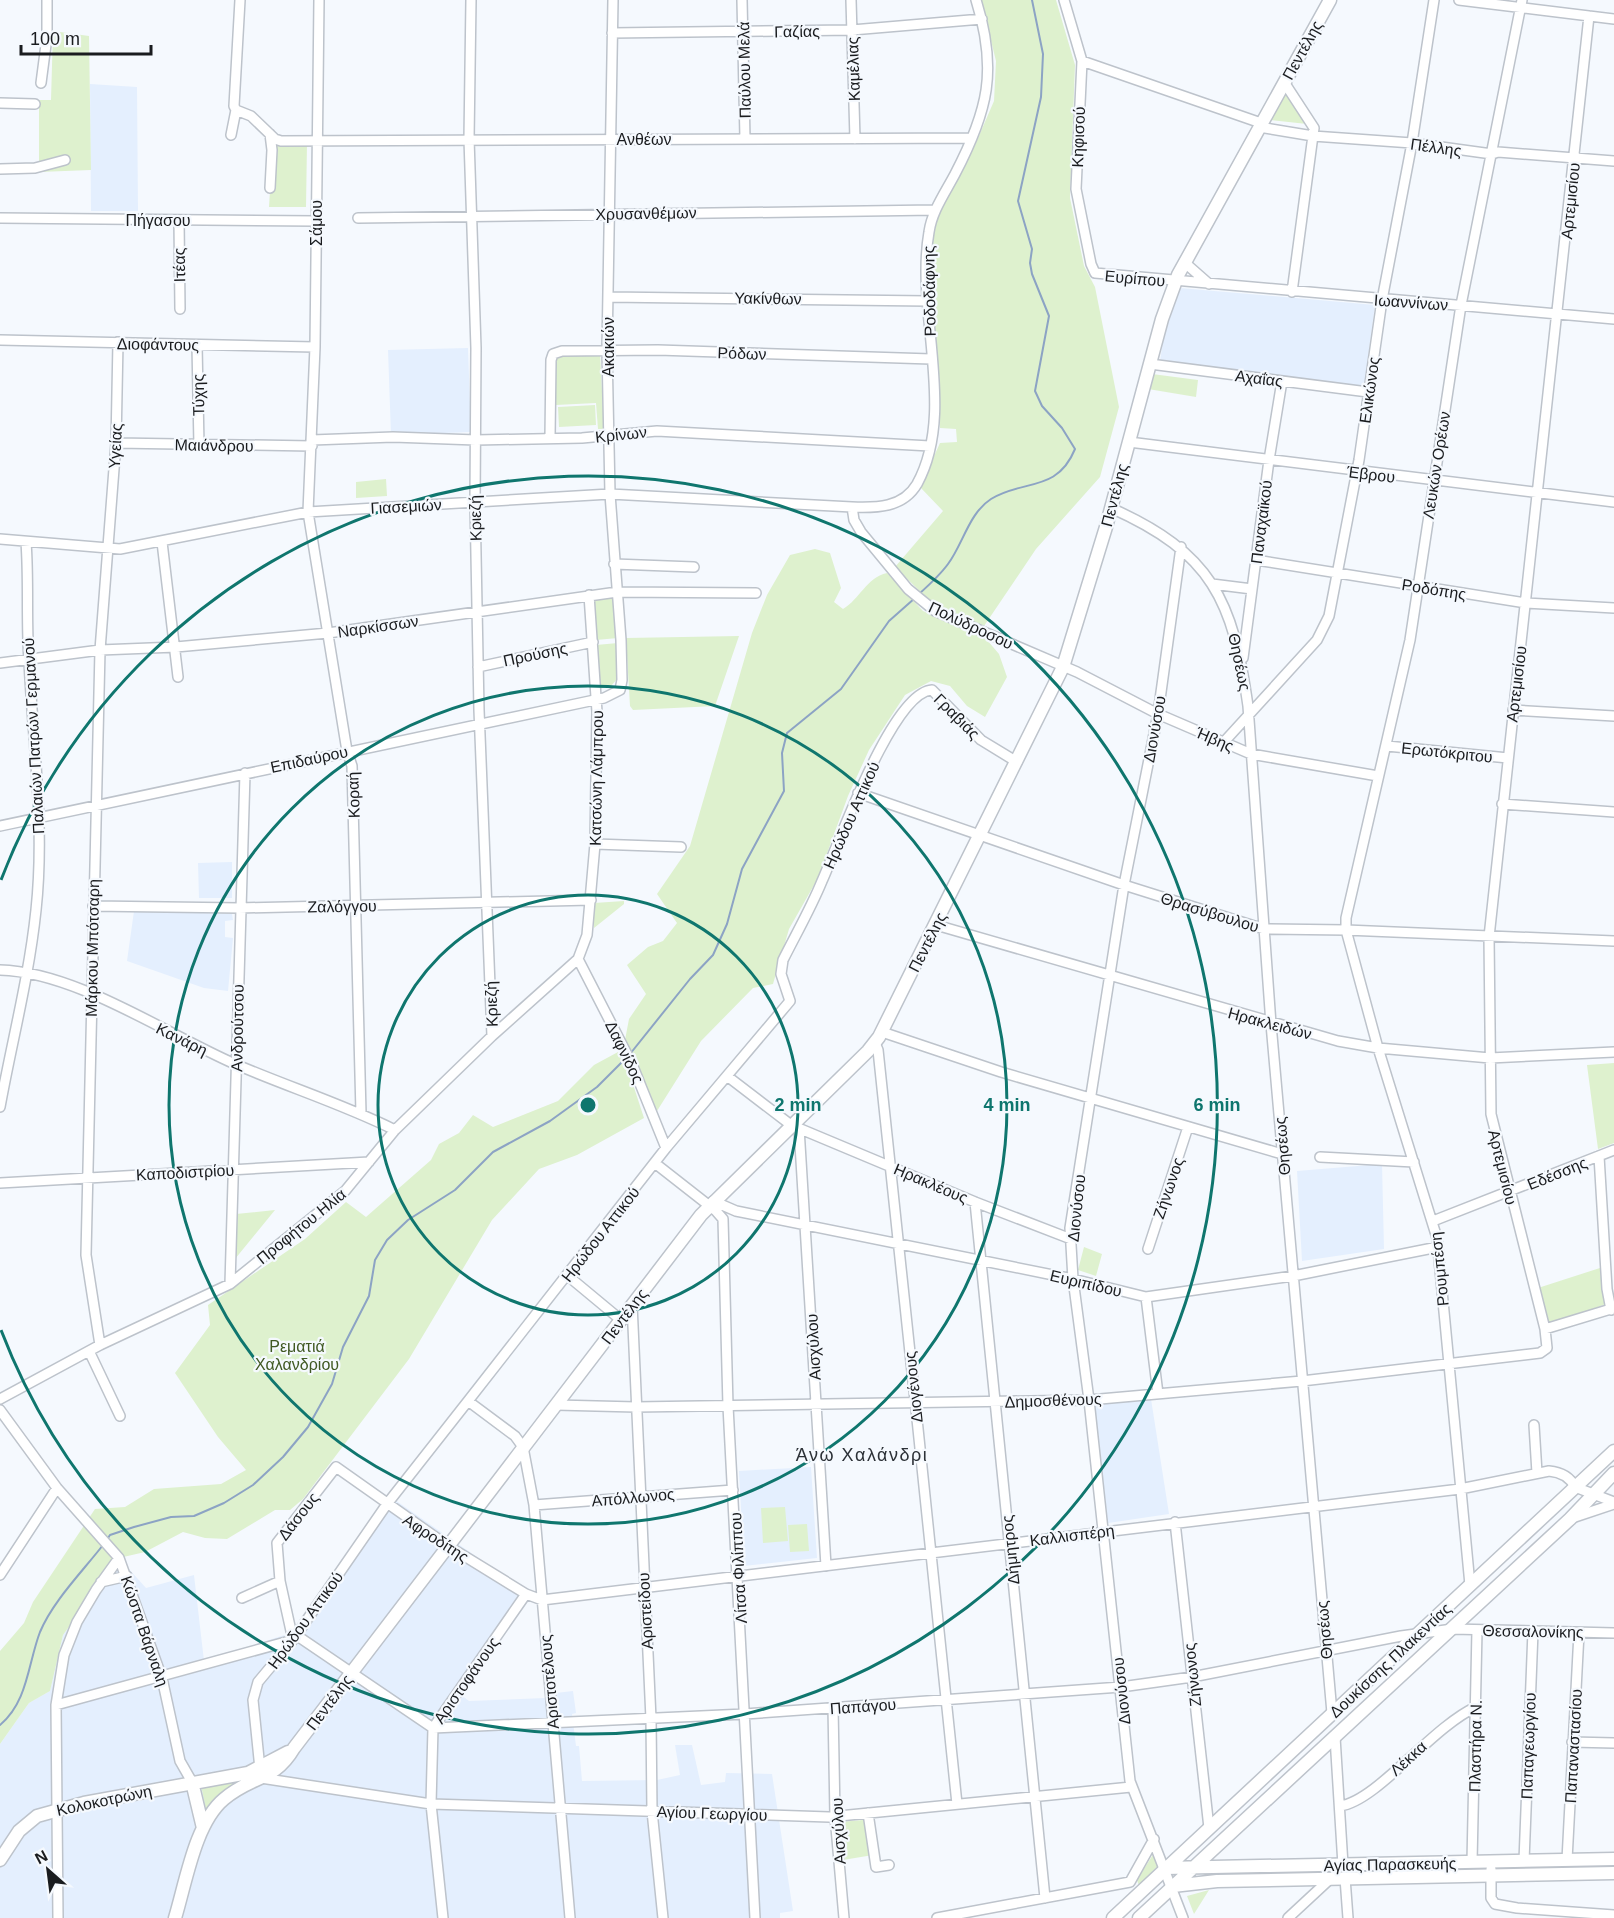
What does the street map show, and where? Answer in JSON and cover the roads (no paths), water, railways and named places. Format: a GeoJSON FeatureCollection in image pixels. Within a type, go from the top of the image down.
{"type":"FeatureCollection","features":[{"type":"Feature","properties":{"kind":"main road","name":"Πεντέλης"},"geometry":{"type":"LineString","coordinates":[[294,1748],[711,1203],[795,1127],[878,1037],[1064,667],[1175,282],[1330,0]]}},
{"type":"Feature","properties":{"kind":"main road","name":"Δουκίσσης Πλακεντίας"},"geometry":{"type":"LineString","coordinates":[[1113,1918],[1614,1451]]}},
{"type":"Feature","properties":{"kind":"main road","name":"Δουκίσσης Πλακεντίας"},"geometry":{"type":"LineString","coordinates":[[1139,1918],[1453,1629],[1570,1519],[1614,1473]]}},
{"type":"Feature","properties":{"kind":"main road"},"geometry":{"type":"LineString","coordinates":[[174,1918],[210,1813],[223,1799],[294,1748]]}},
{"type":"Feature","properties":{"kind":"main road"},"geometry":{"type":"LineString","coordinates":[[261,1773],[285,1764],[294,1748]]}},
{"type":"Feature","properties":{"kind":"main road","name":"Κολοκοτρώνη"},"geometry":{"type":"LineString","coordinates":[[0,1860],[19,1831],[37,1816],[59,1808],[192,1782],[261,1773]]}},
{"type":"Feature","properties":{"kind":"main road"},"geometry":{"type":"LineString","coordinates":[[192,1782],[203,1828]]}},
{"type":"Feature","properties":{"kind":"main road","name":"Αγίας Παρασκευής"},"geometry":{"type":"LineString","coordinates":[[1165,1868],[1614,1859]]}},
{"type":"Feature","properties":{"kind":"main road","name":"Αγίας Παρασκευής"},"geometry":{"type":"LineString","coordinates":[[1172,1887],[1216,1881],[1614,1873]]}},
{"type":"Feature","properties":{"kind":"street"},"geometry":{"type":"LineString","coordinates":[[42,83],[47,36],[47,0]]}},
{"type":"Feature","properties":{"kind":"street"},"geometry":{"type":"LineString","coordinates":[[231,135],[236,110],[240,0]]}},
{"type":"Feature","properties":{"kind":"street","name":"Σάμου"},"geometry":{"type":"LineString","coordinates":[[312,443],[319,0]]}},
{"type":"Feature","properties":{"kind":"street","name":"Κριεζή"},"geometry":{"type":"LineString","coordinates":[[471,0],[469,139],[476,440],[478,667],[492,1035]]}},
{"type":"Feature","properties":{"kind":"street","name":"Ακακιών"},"geometry":{"type":"LineString","coordinates":[[613,0],[607,350],[610,494],[622,680],[618,692]]}},
{"type":"Feature","properties":{"kind":"street","name":"Παύλου Μελά"},"geometry":{"type":"LineString","coordinates":[[742,0],[745,139]]}},
{"type":"Feature","properties":{"kind":"street","name":"Καμέλιας"},"geometry":{"type":"LineString","coordinates":[[851,0],[855,139]]}},
{"type":"Feature","properties":{"kind":"street","name":"Ροδοδάφνης"},"geometry":{"type":"LineString","coordinates":[[852,507],[887,506],[906,497],[915,487],[922,473],[930,446],[934,406],[928,301],[928,233],[935,210],[971,138],[984,104],[989,77],[982,19],[976,0]]}},
{"type":"Feature","properties":{"kind":"street","name":"Κηφισού"},"geometry":{"type":"LineString","coordinates":[[1064,0],[1082,61],[1076,189],[1090,264],[1095,273]]}},
{"type":"Feature","properties":{"kind":"street","name":"Ελικώνος"},"geometry":{"type":"LineString","coordinates":[[1223,743],[1322,633],[1329,616],[1356,472],[1382,300],[1412,142],[1434,0]]}},
{"type":"Feature","properties":{"kind":"street"},"geometry":{"type":"LineString","coordinates":[[1460,0],[1522,4],[1614,19]]}},
{"type":"Feature","properties":{"kind":"street","name":"Λευκών Ορέων"},"geometry":{"type":"LineString","coordinates":[[1346,930],[1378,776],[1387,746],[1410,640],[1432,481],[1461,305],[1522,4]]}},
{"type":"Feature","properties":{"kind":"street","name":"Αρτεμισίου"},"geometry":{"type":"LineString","coordinates":[[1547,1348],[1545,1329],[1491,1114],[1489,937],[1589,16]]}},
{"type":"Feature","properties":{"kind":"street","name":"Γαζίας"},"geometry":{"type":"LineString","coordinates":[[612,33],[852,30],[982,19]]}},
{"type":"Feature","properties":{"kind":"street","name":"Πέλλης"},"geometry":{"type":"LineString","coordinates":[[1082,61],[1260,125],[1313,136],[1412,142],[1492,154],[1498,152],[1614,161]]}},
{"type":"Feature","properties":{"kind":"street"},"geometry":{"type":"LineString","coordinates":[[1284,82],[1313,125],[1292,292]]}},
{"type":"Feature","properties":{"kind":"street"},"geometry":{"type":"LineString","coordinates":[[0,103],[35,104]]}},
{"type":"Feature","properties":{"kind":"street"},"geometry":{"type":"LineString","coordinates":[[236,110],[244,112],[270,134],[272,150],[270,188]]}},
{"type":"Feature","properties":{"kind":"street","name":"Ανθέων"},"geometry":{"type":"LineString","coordinates":[[270,134],[281,141],[317,139],[971,138]]}},
{"type":"Feature","properties":{"kind":"street"},"geometry":{"type":"LineString","coordinates":[[0,169],[34,168],[65,160]]}},
{"type":"Feature","properties":{"kind":"street","name":"Χρυσανθέμων"},"geometry":{"type":"LineString","coordinates":[[357,218],[935,210]]}},
{"type":"Feature","properties":{"kind":"street","name":"Πήγασου"},"geometry":{"type":"LineString","coordinates":[[0,218],[316,221]]}},
{"type":"Feature","properties":{"kind":"street","name":"Ιτέας"},"geometry":{"type":"LineString","coordinates":[[178,220],[180,309]]}},
{"type":"Feature","properties":{"kind":"street"},"geometry":{"type":"LineString","coordinates":[[1184,262],[1209,284]]}},
{"type":"Feature","properties":{"kind":"street","name":"Ευρίπου"},"geometry":{"type":"LineString","coordinates":[[1095,273],[1175,282]]}},
{"type":"Feature","properties":{"kind":"street","name":"Ιωαννίνων"},"geometry":{"type":"LineString","coordinates":[[1175,282],[1614,319]]}},
{"type":"Feature","properties":{"kind":"street","name":"Υακίνθων"},"geometry":{"type":"LineString","coordinates":[[608,297],[928,301]]}},
{"type":"Feature","properties":{"kind":"street","name":"Διοφάντους"},"geometry":{"type":"LineString","coordinates":[[0,340],[315,347]]}},
{"type":"Feature","properties":{"kind":"street","name":"Υγείας"},"geometry":{"type":"LineString","coordinates":[[107,550],[116,442],[118,342]]}},
{"type":"Feature","properties":{"kind":"street","name":"Τύχης"},"geometry":{"type":"LineString","coordinates":[[197,345],[199,446]]}},
{"type":"Feature","properties":{"kind":"street","name":"Ρόδων"},"geometry":{"type":"LineString","coordinates":[[550,438],[551,360],[553,354],[562,351],[607,350],[931,359]]}},
{"type":"Feature","properties":{"kind":"street","name":"Αχαΐας"},"geometry":{"type":"LineString","coordinates":[[1150,364],[1368,392]]}},
{"type":"Feature","properties":{"kind":"street","name":"Παναχαϊκού"},"geometry":{"type":"LineString","coordinates":[[1242,663],[1282,381]]}},
{"type":"Feature","properties":{"kind":"street","name":"Κρίνων"},"geometry":{"type":"LineString","coordinates":[[312,443],[393,437],[476,440],[550,438],[657,431],[930,446]]}},
{"type":"Feature","properties":{"kind":"street","name":"Μαιάνδρου"},"geometry":{"type":"LineString","coordinates":[[116,442],[199,446],[312,443]]}},
{"type":"Feature","properties":{"kind":"street","name":"Έβρου"},"geometry":{"type":"LineString","coordinates":[[1129,442],[1356,472],[1614,502]]}},
{"type":"Feature","properties":{"kind":"street","name":"Κοραή"},"geometry":{"type":"LineString","coordinates":[[312,443],[308,512],[347,752],[353,776],[361,1113]]}},
{"type":"Feature","properties":{"kind":"street","name":"Γιασεμιών"},"geometry":{"type":"LineString","coordinates":[[0,539],[107,550],[162,542],[308,512],[610,494],[852,507]]}},
{"type":"Feature","properties":{"kind":"street","name":"Πολύδροσου"},"geometry":{"type":"LineString","coordinates":[[852,507],[856,525],[924,604],[950,619],[1064,667]]}},
{"type":"Feature","properties":{"kind":"street","name":"Θησέως"},"geometry":{"type":"LineString","coordinates":[[1111,508],[1152,528],[1181,547],[1212,584],[1230,621],[1242,663],[1249,714],[1271,1024],[1332,1713]]}},
{"type":"Feature","properties":{"kind":"street","name":"Παλαιών Πατρών Γερμανού"},"geometry":{"type":"LineString","coordinates":[[0,1107],[11,1047],[29,972],[36,907],[39,817],[36,734],[29,660],[26,542]]}},
{"type":"Feature","properties":{"kind":"street"},"geometry":{"type":"LineString","coordinates":[[162,542],[178,677]]}},
{"type":"Feature","properties":{"kind":"street","name":"Διονύσου"},"geometry":{"type":"LineString","coordinates":[[1181,547],[1158,714],[1124,885],[1070,1228],[1073,1279],[1089,1400],[1131,1787],[1154,1839],[1183,1918]]}},
{"type":"Feature","properties":{"kind":"street","name":"Μάρκου Μπότσαρη"},"geometry":{"type":"LineString","coordinates":[[100,1345],[86,1255],[94,804],[100,650],[107,550]]}},
{"type":"Feature","properties":{"kind":"street","name":"Ροδόπης"},"geometry":{"type":"LineString","coordinates":[[1256,560],[1526,603],[1614,608]]}},
{"type":"Feature","properties":{"kind":"street"},"geometry":{"type":"LineString","coordinates":[[614,564],[694,567]]}},
{"type":"Feature","properties":{"kind":"street"},"geometry":{"type":"LineString","coordinates":[[1212,584],[1252,589]]}},
{"type":"Feature","properties":{"kind":"street","name":"Ναρκίσσων"},"geometry":{"type":"LineString","coordinates":[[0,663],[100,650],[176,647],[328,633],[617,592],[756,593]]}},
{"type":"Feature","properties":{"kind":"street","name":"Κατσώνη Λάμπρου"},"geometry":{"type":"LineString","coordinates":[[578,959],[587,935],[595,844],[597,699],[590,595]]}},
{"type":"Feature","properties":{"kind":"street","name":"Προύσης"},"geometry":{"type":"LineString","coordinates":[[478,667],[593,642]]}},
{"type":"Feature","properties":{"kind":"street","name":"Ήβης"},"geometry":{"type":"LineString","coordinates":[[1064,667],[1121,693],[1158,714],[1251,754],[1378,776]]}},
{"type":"Feature","properties":{"kind":"street","name":"Γραβιάς"},"geometry":{"type":"LineString","coordinates":[[927,690],[937,693],[956,717],[981,740],[1017,762]]}},
{"type":"Feature","properties":{"kind":"street","name":"Ηρώδου Αττικού"},"geometry":{"type":"LineString","coordinates":[[261,1773],[254,1691],[295,1638],[387,1504],[656,1164],[666,1148],[790,1001],[781,974],[783,960],[822,882],[858,793],[881,748],[911,701],[927,690]]}},
{"type":"Feature","properties":{"kind":"street","name":"Επιδαύρου"},"geometry":{"type":"LineString","coordinates":[[0,826],[94,804],[597,699],[618,692]]}},
{"type":"Feature","properties":{"kind":"street"},"geometry":{"type":"LineString","coordinates":[[1513,710],[1614,716]]}},
{"type":"Feature","properties":{"kind":"street","name":"Ερωτόκριτου"},"geometry":{"type":"LineString","coordinates":[[1387,746],[1508,758]]}},
{"type":"Feature","properties":{"kind":"street","name":"Ανδρούτσου"},"geometry":{"type":"LineString","coordinates":[[230,1284],[235,1169],[239,908],[245,773]]}},
{"type":"Feature","properties":{"kind":"street","name":"Θρασύβουλου"},"geometry":{"type":"LineString","coordinates":[[858,793],[1124,885],[1264,929],[1346,930],[1614,941]]}},
{"type":"Feature","properties":{"kind":"street"},"geometry":{"type":"LineString","coordinates":[[1502,804],[1614,812]]}},
{"type":"Feature","properties":{"kind":"street"},"geometry":{"type":"LineString","coordinates":[[595,844],[681,847]]}},
{"type":"Feature","properties":{"kind":"street","name":"Ζαλόγγου"},"geometry":{"type":"LineString","coordinates":[[93,906],[239,908],[591,900]]}},
{"type":"Feature","properties":{"kind":"street","name":"Ηρακλειδών"},"geometry":{"type":"LineString","coordinates":[[936,925],[1271,1024],[1378,1048],[1490,1059],[1614,1052]]}},
{"type":"Feature","properties":{"kind":"street","name":"Ρουμπέση"},"geometry":{"type":"LineString","coordinates":[[1346,930],[1378,1048],[1433,1221],[1438,1247],[1470,1585]]}},
{"type":"Feature","properties":{"kind":"street","name":"Προφήτου Ηλία"},"geometry":{"type":"LineString","coordinates":[[0,1399],[100,1345],[230,1284],[335,1200],[395,1130],[492,1035],[578,959]]}},
{"type":"Feature","properties":{"kind":"street","name":"Δαφνίδος"},"geometry":{"type":"LineString","coordinates":[[578,959],[632,1064],[666,1148]]}},
{"type":"Feature","properties":{"kind":"street","name":"Κανάρη"},"geometry":{"type":"LineString","coordinates":[[0,970],[29,972],[91,994],[236,1064],[361,1113],[395,1130]]}},
{"type":"Feature","properties":{"kind":"street"},"geometry":{"type":"LineString","coordinates":[[878,1037],[934,1051],[1282,1154]]}},
{"type":"Feature","properties":{"kind":"street","name":"Διογένους"},"geometry":{"type":"LineString","coordinates":[[878,1037],[896,1244],[957,1804]]}},
{"type":"Feature","properties":{"kind":"street"},"geometry":{"type":"LineString","coordinates":[[0,1047],[11,1047]]}},
{"type":"Feature","properties":{"kind":"street","name":"Ηρακλέους"},"geometry":{"type":"LineString","coordinates":[[727,1076],[795,1127],[975,1202],[1071,1239]]}},
{"type":"Feature","properties":{"kind":"street","name":"Αισχύλου"},"geometry":{"type":"LineString","coordinates":[[795,1127],[806,1224],[826,1566]]}},
{"type":"Feature","properties":{"kind":"street","name":"Ζήνωνος"},"geometry":{"type":"LineString","coordinates":[[1148,1249],[1188,1127]]}},
{"type":"Feature","properties":{"kind":"street","name":"Εδέσσης"},"geometry":{"type":"LineString","coordinates":[[1433,1221],[1614,1150]]}},
{"type":"Feature","properties":{"kind":"street"},"geometry":{"type":"LineString","coordinates":[[1545,1329],[1612,1309],[1607,1289],[1599,1156]]}},
{"type":"Feature","properties":{"kind":"street"},"geometry":{"type":"LineString","coordinates":[[1320,1157],[1414,1161]]}},
{"type":"Feature","properties":{"kind":"street","name":"Καποδιστρίου"},"geometry":{"type":"LineString","coordinates":[[0,1183],[369,1162]]}},
{"type":"Feature","properties":{"kind":"street"},"geometry":{"type":"LineString","coordinates":[[656,1164],[711,1203],[723,1219],[736,1211]]}},
{"type":"Feature","properties":{"kind":"street","name":"Δήμητρος"},"geometry":{"type":"LineString","coordinates":[[975,1202],[1045,1898]]}},
{"type":"Feature","properties":{"kind":"street","name":"Ευριπίδου"},"geometry":{"type":"LineString","coordinates":[[711,1203],[736,1211],[1073,1279],[1146,1297],[1293,1276],[1438,1247]]}},
{"type":"Feature","properties":{"kind":"street","name":"Λίτσα Φιλίππου"},"geometry":{"type":"LineString","coordinates":[[723,1219],[728,1406],[739,1577],[748,1815],[755,1918]]}},
{"type":"Feature","properties":{"kind":"street"},"geometry":{"type":"LineString","coordinates":[[568,1276],[621,1320]]}},
{"type":"Feature","properties":{"kind":"street"},"geometry":{"type":"LineString","coordinates":[[1146,1297],[1158,1394]]}},
{"type":"Feature","properties":{"kind":"street","name":"Αριστείδου"},"geometry":{"type":"LineString","coordinates":[[632,1304],[642,1496],[643,1589],[651,1719],[652,1811],[663,1918]]}},
{"type":"Feature","properties":{"kind":"street","name":"Δημοσθένους"},"geometry":{"type":"LineString","coordinates":[[556,1405],[636,1407],[1089,1400],[1302,1381],[1540,1353],[1547,1348]]}},
{"type":"Feature","properties":{"kind":"street"},"geometry":{"type":"LineString","coordinates":[[89,1351],[120,1416]]}},
{"type":"Feature","properties":{"kind":"street"},"geometry":{"type":"LineString","coordinates":[[468,1401],[515,1436],[523,1447]]}},
{"type":"Feature","properties":{"kind":"street","name":"Κώστα Βάρναλη"},"geometry":{"type":"LineString","coordinates":[[0,1410],[57,1488],[94,1533],[119,1558],[162,1678],[180,1761],[192,1782]]}},
{"type":"Feature","properties":{"kind":"street"},"geometry":{"type":"LineString","coordinates":[[1534,1425],[1537,1473]]}},
{"type":"Feature","properties":{"kind":"street","name":"Αριστοτέλους"},"geometry":{"type":"LineString","coordinates":[[523,1447],[534,1505],[570,1918]]}},
{"type":"Feature","properties":{"kind":"street","name":"Αφροδίτης"},"geometry":{"type":"LineString","coordinates":[[336,1467],[448,1546],[526,1594],[542,1600]]}},
{"type":"Feature","properties":{"kind":"street","name":"Δάσους"},"geometry":{"type":"LineString","coordinates":[[295,1638],[280,1581],[277,1543],[336,1467]]}},
{"type":"Feature","properties":{"kind":"street","name":"Καλλισπέρη"},"geometry":{"type":"LineString","coordinates":[[542,1600],[1460,1489],[1537,1473],[1557,1472],[1572,1482],[1575,1487],[1614,1503]]}},
{"type":"Feature","properties":{"kind":"street"},"geometry":{"type":"LineString","coordinates":[[0,1575],[57,1488]]}},
{"type":"Feature","properties":{"kind":"street","name":"Απόλλωνος"},"geometry":{"type":"LineString","coordinates":[[534,1505],[733,1490]]}},
{"type":"Feature","properties":{"kind":"street"},"geometry":{"type":"LineString","coordinates":[[1570,1519],[1614,1503]]}},
{"type":"Feature","properties":{"kind":"street","name":"Ζήνωνος"},"geometry":{"type":"LineString","coordinates":[[1175,1522],[1209,1828]]}},
{"type":"Feature","properties":{"kind":"street"},"geometry":{"type":"LineString","coordinates":[[58,1918],[59,1808],[56,1705],[64,1655],[77,1622],[101,1582],[119,1558]]}},
{"type":"Feature","properties":{"kind":"street"},"geometry":{"type":"LineString","coordinates":[[101,1582],[127,1576]]}},
{"type":"Feature","properties":{"kind":"street"},"geometry":{"type":"LineString","coordinates":[[242,1598],[280,1581]]}},
{"type":"Feature","properties":{"kind":"street","name":"Αριστοφάνους"},"geometry":{"type":"LineString","coordinates":[[443,1918],[430,1804],[432,1728],[526,1594]]}},
{"type":"Feature","properties":{"kind":"street","name":"Παπάγου"},"geometry":{"type":"LineString","coordinates":[[432,1728],[745,1714],[1120,1687],[1192,1677],[1418,1633],[1453,1629]]}},
{"type":"Feature","properties":{"kind":"street","name":"Θεσσαλονίκης"},"geometry":{"type":"LineString","coordinates":[[1453,1629],[1614,1634]]}},
{"type":"Feature","properties":{"kind":"street","name":"Πλαστήρα Ν."},"geometry":{"type":"LineString","coordinates":[[1472,1862],[1477,1630]]}},
{"type":"Feature","properties":{"kind":"street","name":"Παπαγεωργίου"},"geometry":{"type":"LineString","coordinates":[[1524,1861],[1533,1631]]}},
{"type":"Feature","properties":{"kind":"street","name":"Παπαναστασίου"},"geometry":{"type":"LineString","coordinates":[[1567,1860],[1579,1633]]}},
{"type":"Feature","properties":{"kind":"street"},"geometry":{"type":"LineString","coordinates":[[56,1705],[162,1678],[295,1638],[352,1672],[432,1728]]}},
{"type":"Feature","properties":{"kind":"street","name":"Αισχύλου"},"geometry":{"type":"LineString","coordinates":[[833,1707],[835,1816],[844,1918]]}},
{"type":"Feature","properties":{"kind":"street","name":"Λέκκα"},"geometry":{"type":"LineString","coordinates":[[1340,1806],[1362,1798],[1444,1725],[1476,1707]]}},
{"type":"Feature","properties":{"kind":"street"},"geometry":{"type":"LineString","coordinates":[[1335,1737],[1343,1865]]}},
{"type":"Feature","properties":{"kind":"street"},"geometry":{"type":"LineString","coordinates":[[1572,1742],[1614,1743]]}},
{"type":"Feature","properties":{"kind":"street"},"geometry":{"type":"LineString","coordinates":[[285,1764],[283,1776],[292,1784]]}},
{"type":"Feature","properties":{"kind":"street","name":"Αγίου Γεωργίου"},"geometry":{"type":"LineString","coordinates":[[261,1773],[292,1784],[430,1804],[748,1815],[835,1816],[1131,1787]]}},
{"type":"Feature","properties":{"kind":"street"},"geometry":{"type":"LineString","coordinates":[[868,1813],[876,1867],[889,1865]]}},
{"type":"Feature","properties":{"kind":"street"},"geometry":{"type":"LineString","coordinates":[[1130,1882],[1154,1839]]}},
{"type":"Feature","properties":{"kind":"street"},"geometry":{"type":"LineString","coordinates":[[1491,1862],[1491,1898],[1501,1907],[1614,1915]]}},
{"type":"Feature","properties":{"kind":"street"},"geometry":{"type":"LineString","coordinates":[[1345,1878],[1348,1918]]}},
{"type":"Feature","properties":{"kind":"street"},"geometry":{"type":"LineString","coordinates":[[1288,1918],[1330,1879]]}},
{"type":"Feature","properties":{"kind":"street"},"geometry":{"type":"LineString","coordinates":[[937,1918],[1130,1882]]}},
{"type":"Feature","properties":{"kind":"street"},"geometry":{"type":"LineString","coordinates":[[1130,1882],[1136,1897]]}},
{"type":"Feature","properties":{"kind":"waterway"},"geometry":{"type":"LineString","coordinates":[[919,594],[948,564],[972,520],[983,505],[1003,493],[1038,483],[1059,473],[1068,463],[1075,449],[1062,428],[1042,406],[1035,391],[1049,316],[1032,274],[1030,263],[1032,249],[1018,201],[1041,97],[1043,54],[1032,0]]}},
{"type":"Feature","properties":{"kind":"waterway"},"geometry":{"type":"LineString","coordinates":[[630,1054],[690,979],[713,955],[727,924],[742,869],[784,791],[782,753],[787,733],[841,689],[889,621],[915,598]]}},
{"type":"Feature","properties":{"kind":"waterway"},"geometry":{"type":"LineString","coordinates":[[106,1541],[110,1535],[134,1527],[171,1517],[194,1516],[224,1503],[253,1485],[283,1457],[308,1427],[332,1384],[343,1347],[369,1296],[375,1260],[387,1240],[408,1220],[455,1190],[493,1152],[550,1121],[597,1087],[626,1058]]}},
{"type":"Feature","properties":{"kind":"waterway"},"geometry":{"type":"LineString","coordinates":[[0,1725],[9,1716],[22,1694],[36,1644],[46,1620],[60,1598],[103,1545]]}},
{"type":"Feature","properties":{"kind":"district","name":"Άνω Χαλάνδρι"},"geometry":{"type":"Point","coordinates":[862,1455]}},
{"type":"Feature","properties":{"kind":"park label","name":"Ρεματιά Χαλανδρίου"},"geometry":{"type":"Point","coordinates":[297,1355]}}]}
